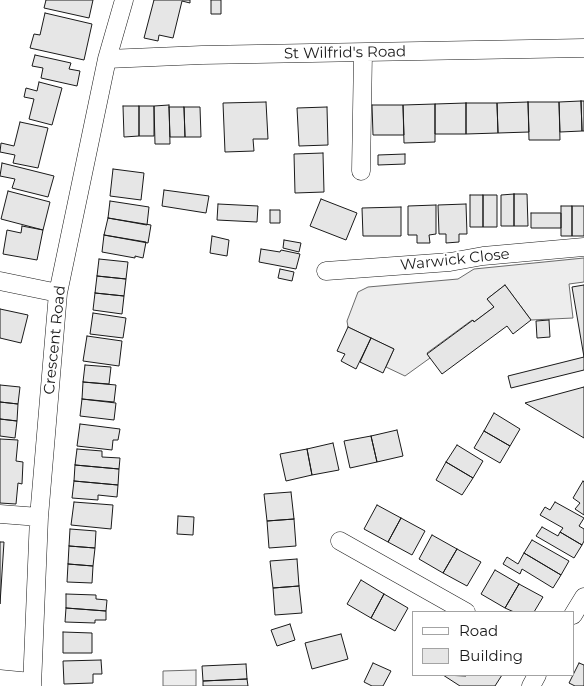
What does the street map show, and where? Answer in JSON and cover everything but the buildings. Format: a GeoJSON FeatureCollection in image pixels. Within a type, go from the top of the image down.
{"type":"FeatureCollection","features":[{"type":"Feature","properties":{"kind":"street","name":"Crescent Road"},"geometry":{"type":"LineString","coordinates":[[32,684],[39,517],[58,293],[106,59],[124,0]]}},
{"type":"Feature","properties":{"kind":"street","name":"St Wilfrid's Road"},"geometry":{"type":"LineString","coordinates":[[106,59],[584,48]]}},
{"type":"Feature","properties":{"kind":"street"},"geometry":{"type":"LineString","coordinates":[[361,171],[363,53]]}},
{"type":"Feature","properties":{"kind":"street","name":"Warwick Close"},"geometry":{"type":"LineString","coordinates":[[326,272],[450,262],[484,256],[584,247]]}},
{"type":"Feature","properties":{"kind":"street"},"geometry":{"type":"LineString","coordinates":[[0,280],[58,293]]}},
{"type":"Feature","properties":{"kind":"street"},"geometry":{"type":"LineString","coordinates":[[0,514],[39,517]]}},
{"type":"Feature","properties":{"kind":"street"},"geometry":{"type":"LineString","coordinates":[[340,541],[464,611]]}},
{"type":"Feature","properties":{"kind":"street"},"geometry":{"type":"LineString","coordinates":[[574,613],[584,598]]}},
{"type":"Feature","properties":{"kind":"street"},"geometry":{"type":"LineString","coordinates":[[0,679],[32,684]]}},
{"type":"Feature","properties":{"kind":"shaded area"},"geometry":{"type":"Polygon","coordinates":[[[584,258],[584,282],[569,284],[573,318],[531,320],[505,285],[487,299],[494,307],[474,322],[472,320],[427,353],[430,358],[405,376],[386,367],[394,349],[348,327],[347,321],[358,292],[368,287],[458,279],[474,269],[584,258]]]}},
{"type":"Feature","properties":{"kind":"shaded area"},"geometry":{"type":"Polygon","coordinates":[[[196,670],[196,686],[163,686],[163,671],[196,670]]]}}]}
